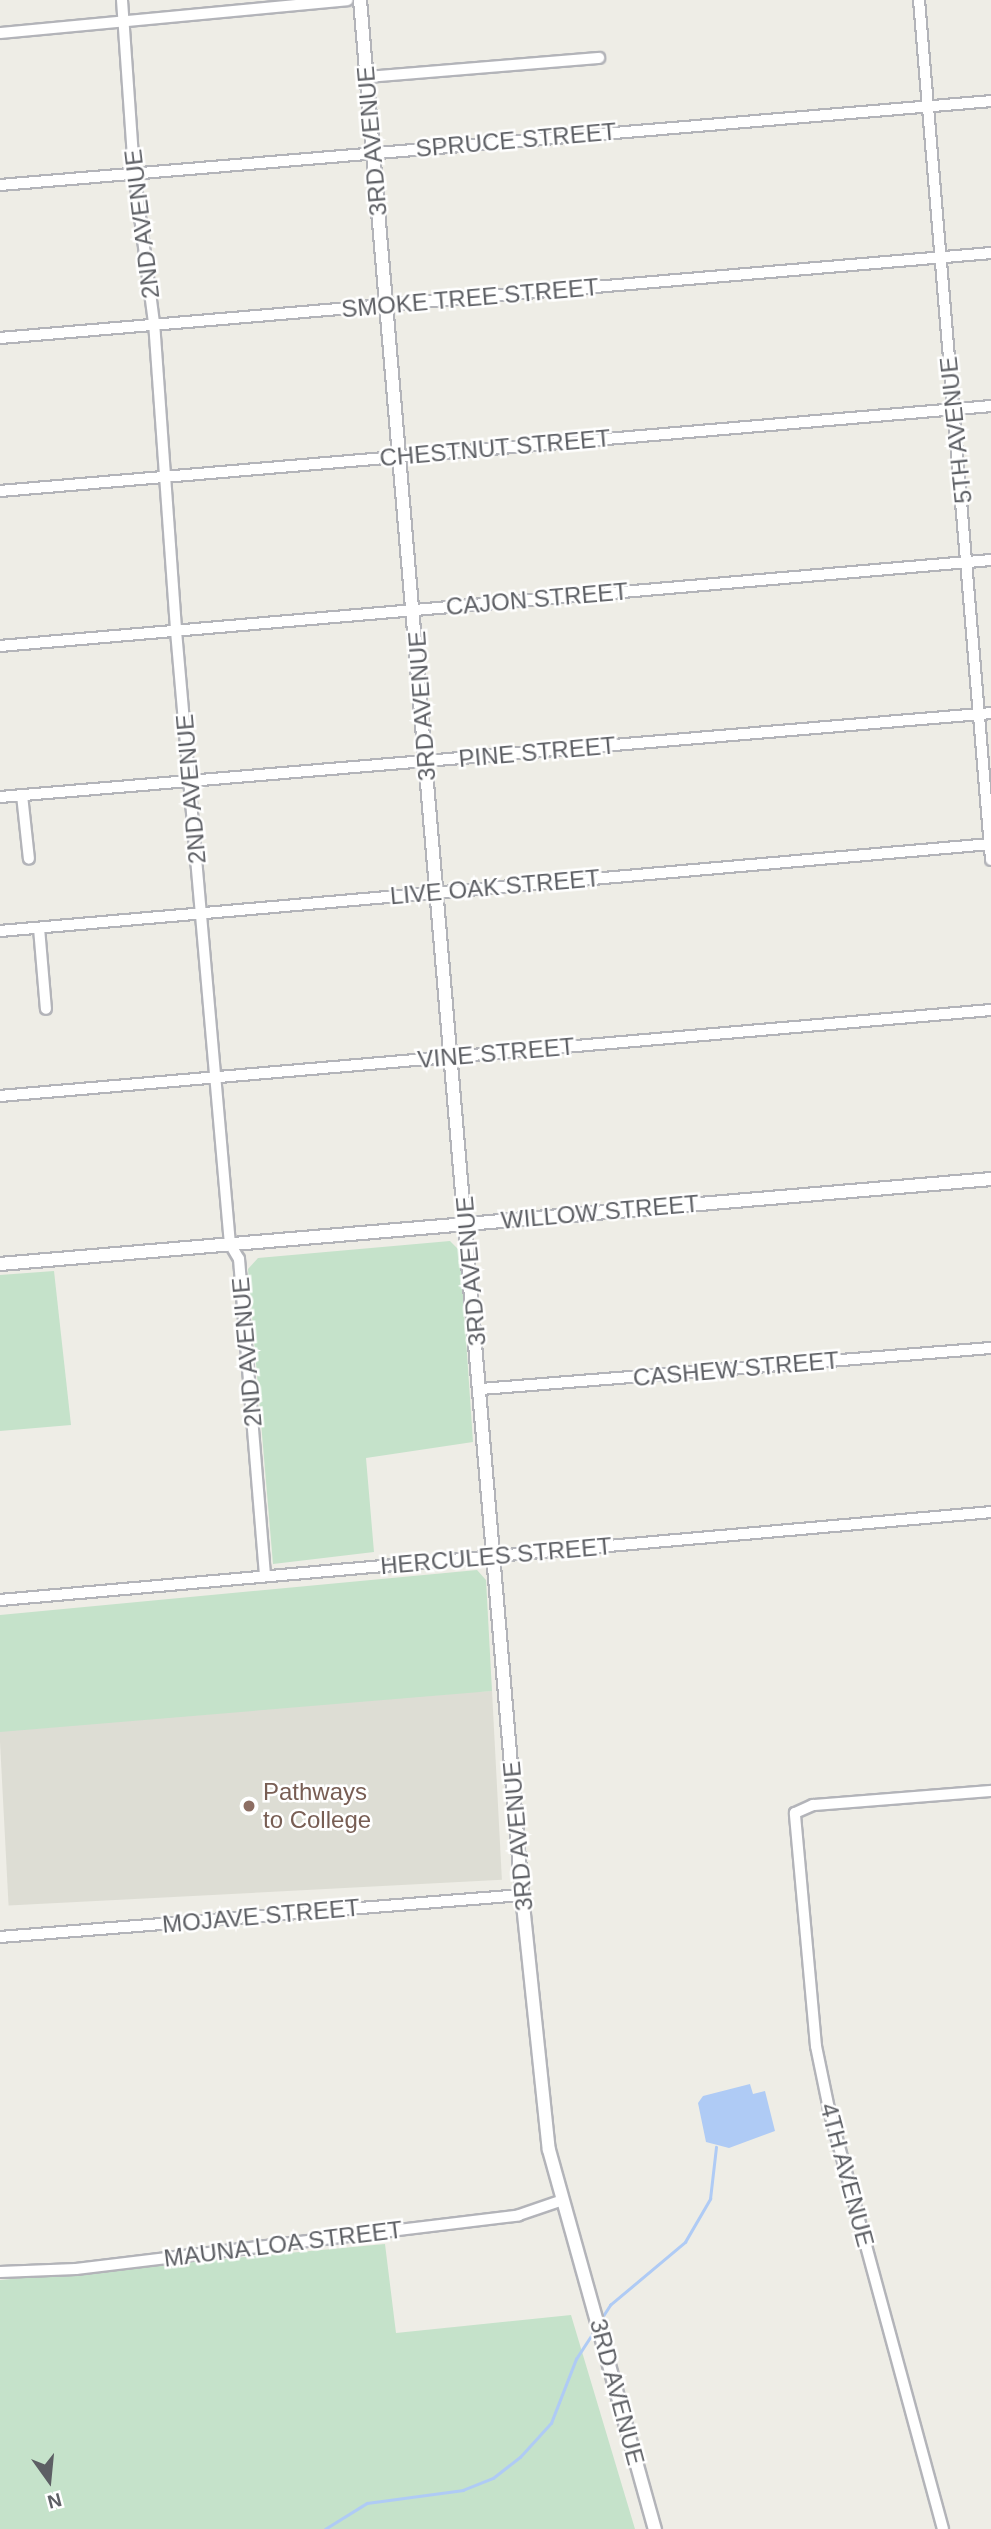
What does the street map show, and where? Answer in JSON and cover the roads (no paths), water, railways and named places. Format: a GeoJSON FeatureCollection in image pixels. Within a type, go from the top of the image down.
{"type":"FeatureCollection","features":[{"type":"Feature","properties":{"kind":"street","name":"2ND AVENUE"},"geometry":{"type":"LineString","coordinates":[[122,0],[134,171],[154,322],[176,631],[192,781],[230,1244],[239,1259],[265,1576]]}},
{"type":"Feature","properties":{"kind":"street"},"geometry":{"type":"LineString","coordinates":[[0,33],[347,0]]}},
{"type":"Feature","properties":{"kind":"street","name":"3RD AVENUE"},"geometry":{"type":"LineString","coordinates":[[360,0],[496,1556],[522,1895],[549,2150],[655,2529]]}},
{"type":"Feature","properties":{"kind":"street","name":"5TH AVENUE"},"geometry":{"type":"LineString","coordinates":[[919,0],[953,409],[986,713],[991,860]]}},
{"type":"Feature","properties":{"kind":"street"},"geometry":{"type":"LineString","coordinates":[[366,78],[599,58]]}},
{"type":"Feature","properties":{"kind":"street","name":"SPRUCE STREET"},"geometry":{"type":"LineString","coordinates":[[0,185],[134,171],[991,100]]}},
{"type":"Feature","properties":{"kind":"street","name":"SMOKE TREE STREET"},"geometry":{"type":"LineString","coordinates":[[0,338],[154,322],[386,305],[991,253]]}},
{"type":"Feature","properties":{"kind":"street","name":"CHESTNUT STREET"},"geometry":{"type":"LineString","coordinates":[[0,491],[991,406]]}},
{"type":"Feature","properties":{"kind":"street","name":"CAJON STREET"},"geometry":{"type":"LineString","coordinates":[[0,646],[991,560]]}},
{"type":"Feature","properties":{"kind":"street","name":"PINE STREET"},"geometry":{"type":"LineString","coordinates":[[0,797],[986,713]]}},
{"type":"Feature","properties":{"kind":"street"},"geometry":{"type":"LineString","coordinates":[[22,795],[29,859]]}},
{"type":"Feature","properties":{"kind":"street","name":"LIVE OAK STREET"},"geometry":{"type":"LineString","coordinates":[[0,931],[990,844]]}},
{"type":"Feature","properties":{"kind":"street"},"geometry":{"type":"LineString","coordinates":[[39,928],[46,1009]]}},
{"type":"Feature","properties":{"kind":"street","name":"VINE STREET"},"geometry":{"type":"LineString","coordinates":[[0,1096],[991,1010]]}},
{"type":"Feature","properties":{"kind":"street","name":"WILLOW STREET"},"geometry":{"type":"LineString","coordinates":[[0,1264],[991,1179]]}},
{"type":"Feature","properties":{"kind":"street","name":"CASHEW STREET"},"geometry":{"type":"LineString","coordinates":[[481,1389],[991,1348]]}},
{"type":"Feature","properties":{"kind":"street","name":"HERCULES STREET"},"geometry":{"type":"LineString","coordinates":[[0,1600],[991,1512]]}},
{"type":"Feature","properties":{"kind":"street","name":"4TH AVENUE"},"geometry":{"type":"LineString","coordinates":[[943,2529],[829,2112],[816,2046],[795,1813],[813,1805],[991,1791]]}},
{"type":"Feature","properties":{"kind":"street","name":"MOJAVE STREET"},"geometry":{"type":"LineString","coordinates":[[0,1937],[522,1895]]}},
{"type":"Feature","properties":{"kind":"street","name":"MAUNA LOA STREET"},"geometry":{"type":"LineString","coordinates":[[0,2272],[76,2269],[519,2216],[563,2200]]}},
{"type":"Feature","properties":{"kind":"water"},"geometry":{"type":"Polygon","coordinates":[[[750,2084],[753,2094],[765,2091],[775,2131],[729,2148],[706,2142],[698,2103],[703,2096],[750,2084]]]}},
{"type":"Feature","properties":{"kind":"waterway"},"geometry":{"type":"LineString","coordinates":[[601,2319],[610,2305],[685,2242],[710,2199],[716,2147]]}},
{"type":"Feature","properties":{"kind":"waterway"},"geometry":{"type":"LineString","coordinates":[[325,2529],[367,2503],[463,2490],[493,2478],[520,2457],[551,2423],[576,2359],[594,2331]]}},
{"type":"Feature","properties":{"kind":"place","name":"Pathways to College"},"geometry":{"type":"Point","coordinates":[249,1806]}}]}
